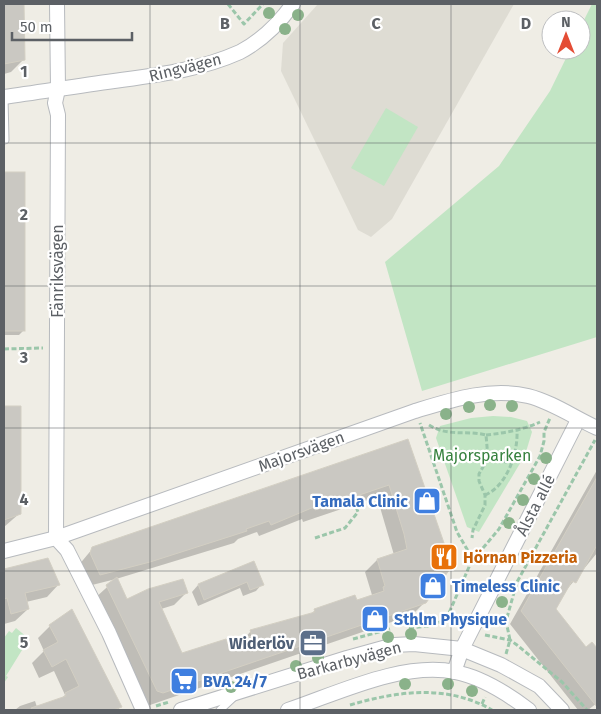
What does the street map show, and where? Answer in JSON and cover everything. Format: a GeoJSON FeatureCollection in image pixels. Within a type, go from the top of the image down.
{"type":"FeatureCollection","features":[{"type":"Feature","properties":{"kind":"street","name":"Fänriksvägen"},"geometry":{"type":"LineString","coordinates":[[56,538],[58,115],[55,103],[58,89],[57,4]]}},
{"type":"Feature","properties":{"kind":"street","name":"Ringvägen"},"geometry":{"type":"LineString","coordinates":[[4,96],[172,73],[207,64],[241,51],[257,40],[282,19],[293,4]]}},
{"type":"Feature","properties":{"kind":"street","name":"Majorsvägen"},"geometry":{"type":"LineString","coordinates":[[4,551],[56,538],[415,411],[455,399],[495,392],[528,396],[597,428]]}},
{"type":"Feature","properties":{"kind":"street","name":"Ålsta allé"},"geometry":{"type":"LineString","coordinates":[[454,672],[462,649],[578,420]]}},
{"type":"Feature","properties":{"kind":"street"},"geometry":{"type":"LineString","coordinates":[[56,538],[67,550],[109,633],[143,710]]}},
{"type":"Feature","properties":{"kind":"street","name":"Barkarbyvägen"},"geometry":{"type":"LineString","coordinates":[[181,710],[394,645],[433,644],[462,649],[501,664],[539,686],[562,710]]}},
{"type":"Feature","properties":{"kind":"street","name":"Barkarbyvägen"},"geometry":{"type":"LineString","coordinates":[[288,710],[379,679],[412,672],[454,672],[491,686],[512,697],[529,710]]}},
{"type":"Feature","properties":{"kind":"lane"},"geometry":{"type":"LineString","coordinates":[[4,96],[5,140]]}},
{"type":"Feature","properties":{"kind":"lane","name":"Barkarbyvägen"},"geometry":{"type":"LineString","coordinates":[[220,710],[238,692]]}},
{"type":"Feature","properties":{"kind":"path"},"geometry":{"type":"LineString","coordinates":[[228,4],[244,24],[263,4]]}},
{"type":"Feature","properties":{"kind":"path"},"geometry":{"type":"LineString","coordinates":[[4,349],[57,348]]}},
{"type":"Feature","properties":{"kind":"path"},"geometry":{"type":"LineString","coordinates":[[415,411],[457,532],[471,556],[478,554],[499,529],[540,456],[544,432],[555,407]]}},
{"type":"Feature","properties":{"kind":"path"},"geometry":{"type":"LineString","coordinates":[[430,425],[447,434],[477,433],[486,435],[504,431],[517,431],[540,422]]}},
{"type":"Feature","properties":{"kind":"path"},"geometry":{"type":"LineString","coordinates":[[485,495],[494,492],[516,453],[517,431]]}},
{"type":"Feature","properties":{"kind":"path"},"geometry":{"type":"LineString","coordinates":[[472,538],[473,530],[484,505],[485,495],[479,480],[479,474],[488,458],[486,435]]}},
{"type":"Feature","properties":{"kind":"path"},"geometry":{"type":"LineString","coordinates":[[587,710],[562,682],[510,640],[506,622],[517,582],[526,562],[597,435]]}},
{"type":"Feature","properties":{"kind":"path"},"geometry":{"type":"LineString","coordinates":[[488,458],[510,463]]}},
{"type":"Feature","properties":{"kind":"path"},"geometry":{"type":"LineString","coordinates":[[315,538],[345,528],[358,512],[353,498]]}},
{"type":"Feature","properties":{"kind":"path"},"geometry":{"type":"LineString","coordinates":[[342,707],[392,695],[432,692],[468,699],[492,710]]}},
{"type":"Feature","properties":{"kind":"shaded area"},"geometry":{"type":"Polygon","coordinates":[[[318,4],[514,4],[392,219],[371,237],[358,230],[281,71],[283,43],[318,4]]]}},
{"type":"Feature","properties":{"kind":"green space"},"geometry":{"type":"Polygon","coordinates":[[[592,4],[597,4],[597,337],[422,391],[385,262],[499,166],[550,91],[565,60],[591,60],[591,10],[589,10],[592,4]]]}},
{"type":"Feature","properties":{"kind":"green space"},"geometry":{"type":"Polygon","coordinates":[[[386,108],[418,127],[384,186],[351,168],[386,108]]]}},
{"type":"Feature","properties":{"kind":"green space","name":"Majorsparken"},"geometry":{"type":"Polygon","coordinates":[[[511,417],[527,421],[532,432],[525,455],[479,532],[467,527],[436,438],[440,426],[471,418],[511,417]]]}},
{"type":"Feature","properties":{"kind":"green space"},"geometry":{"type":"Polygon","coordinates":[[[16,628],[28,638],[6,676],[8,677],[4,683],[4,638],[9,631],[12,633],[16,628]]]}},
{"type":"Feature","properties":{"kind":"building"},"geometry":{"type":"Polygon","coordinates":[[[4,4],[24,4],[25,60],[4,64],[4,4]]]}},
{"type":"Feature","properties":{"kind":"building"},"geometry":{"type":"Polygon","coordinates":[[[4,172],[25,172],[25,331],[4,331],[4,172]]]}},
{"type":"Feature","properties":{"kind":"building"},"geometry":{"type":"Polygon","coordinates":[[[4,406],[21,406],[21,514],[4,520],[4,406]]]}},
{"type":"Feature","properties":{"kind":"building"},"geometry":{"type":"Polygon","coordinates":[[[408,439],[452,566],[426,603],[163,693],[157,691],[106,585],[117,577],[127,599],[148,589],[183,579],[188,593],[159,602],[182,653],[226,639],[228,644],[252,636],[250,630],[315,612],[314,609],[355,595],[357,600],[384,591],[383,587],[385,586],[377,559],[407,549],[389,485],[315,510],[314,507],[271,525],[269,521],[246,529],[247,531],[150,562],[100,575],[90,553],[92,547],[408,439]]]}},
{"type":"Feature","properties":{"kind":"building"},"geometry":{"type":"Polygon","coordinates":[[[597,477],[597,545],[576,583],[572,581],[556,609],[586,647],[592,642],[597,648],[597,707],[521,611],[597,477]]]}},
{"type":"Feature","properties":{"kind":"building"},"geometry":{"type":"Polygon","coordinates":[[[48,558],[60,585],[25,593],[29,609],[11,614],[7,598],[4,599],[4,569],[48,558]]]}},
{"type":"Feature","properties":{"kind":"building"},"geometry":{"type":"Polygon","coordinates":[[[254,561],[264,585],[250,590],[247,582],[204,600],[198,584],[254,561]]]}},
{"type":"Feature","properties":{"kind":"building"},"geometry":{"type":"Polygon","coordinates":[[[72,609],[122,707],[113,710],[32,710],[31,708],[66,696],[65,693],[79,686],[66,659],[52,667],[43,650],[58,642],[49,625],[72,609]]]}},
{"type":"Feature","properties":{"kind":"place","name":"Tamala Clinic"},"geometry":{"type":"Point","coordinates":[427,501]}},
{"type":"Feature","properties":{"kind":"place","name":"Hörnan Pizzeria"},"geometry":{"type":"Point","coordinates":[444,557]}},
{"type":"Feature","properties":{"kind":"place","name":"Timeless Clinic"},"geometry":{"type":"Point","coordinates":[433,586]}},
{"type":"Feature","properties":{"kind":"place","name":"Sthlm Physique"},"geometry":{"type":"Point","coordinates":[375,619]}},
{"type":"Feature","properties":{"kind":"place","name":"Widerlöv"},"geometry":{"type":"Point","coordinates":[313,643]}},
{"type":"Feature","properties":{"kind":"place","name":"BVA 24/7"},"geometry":{"type":"Point","coordinates":[184,681]}}]}
